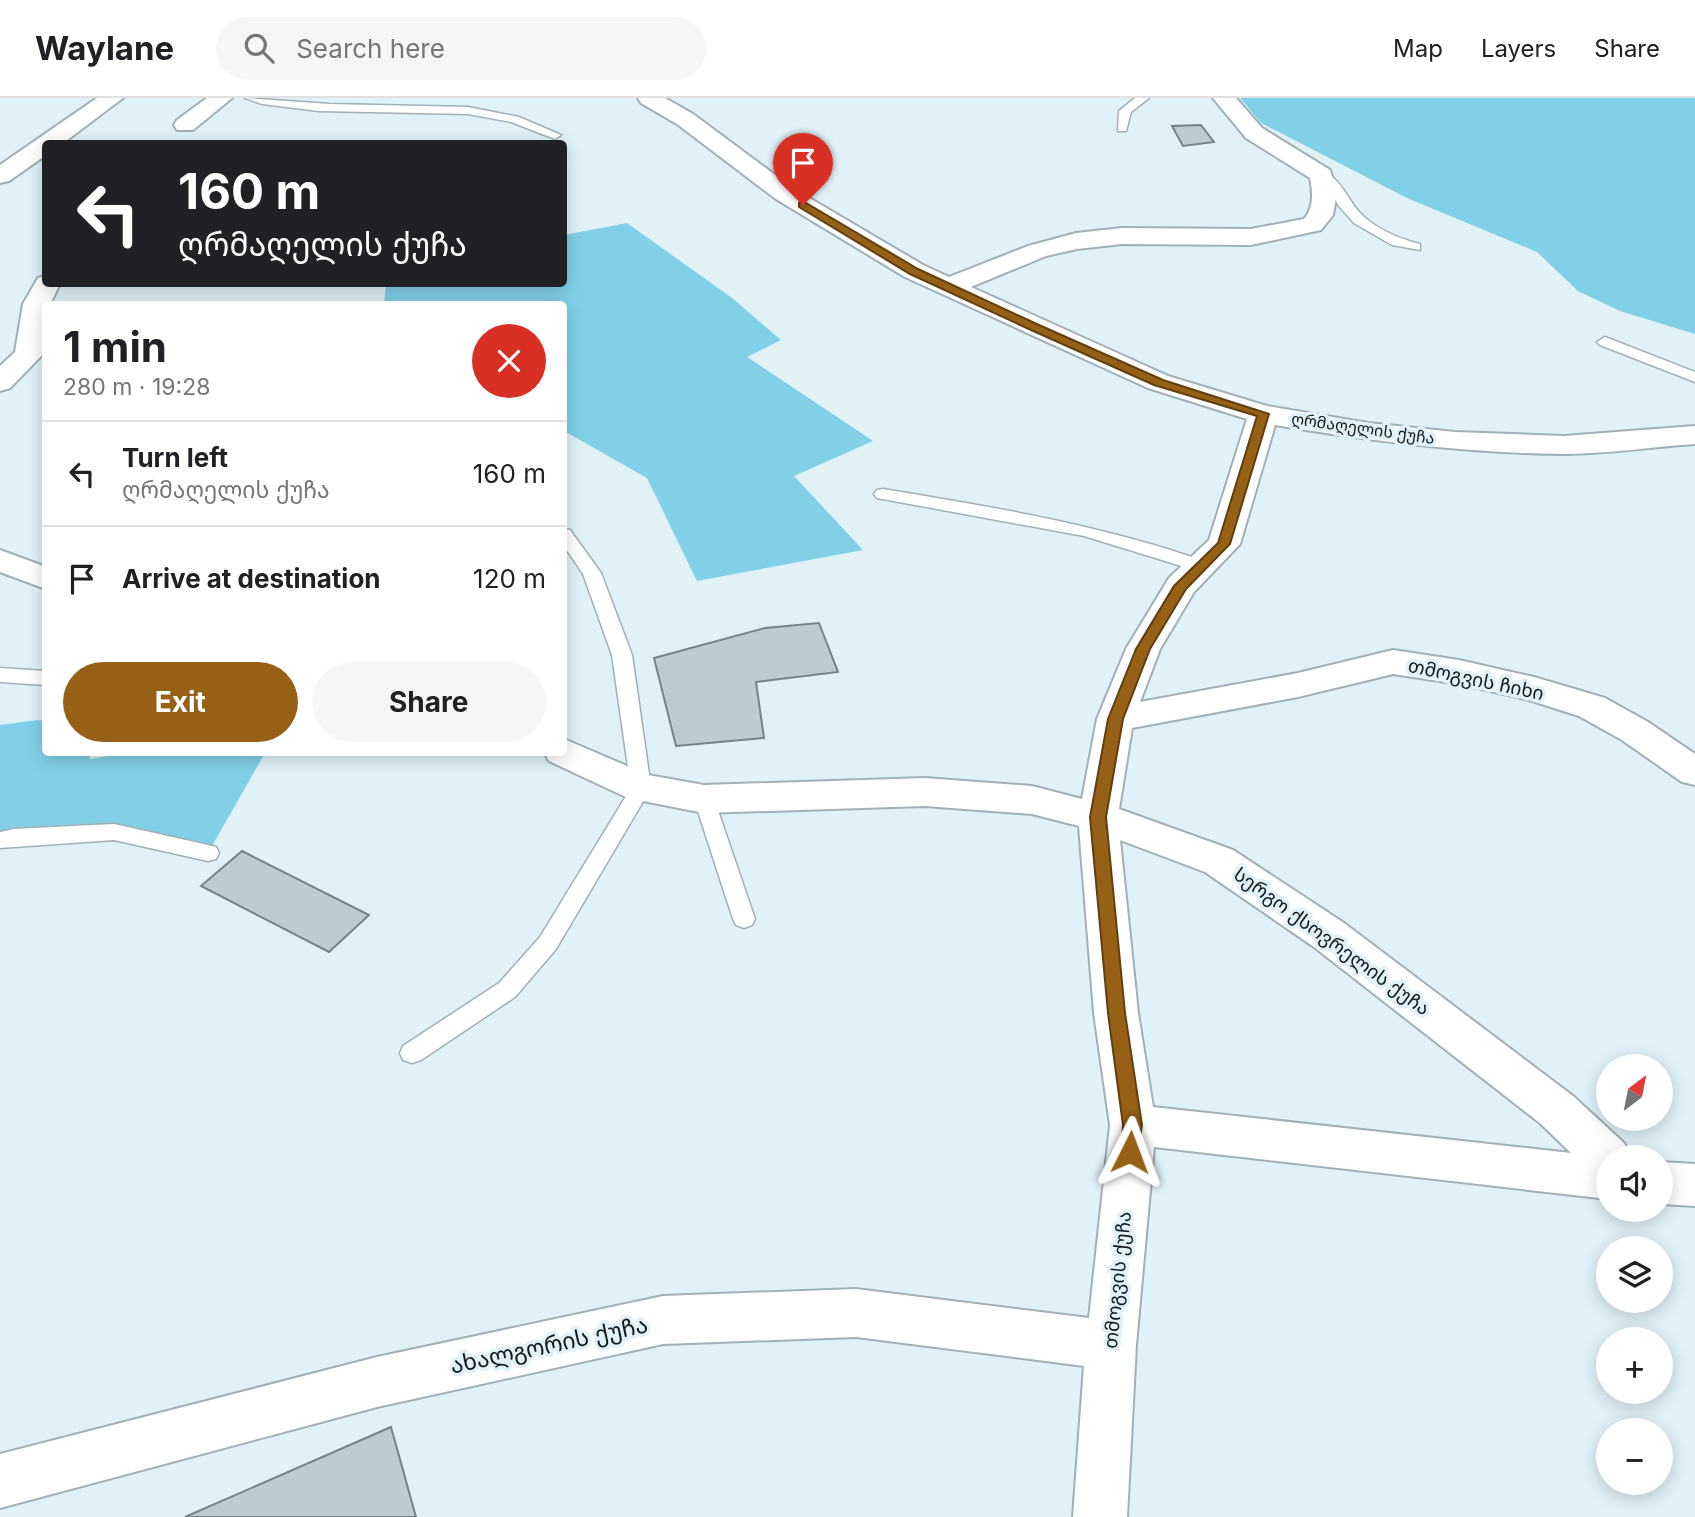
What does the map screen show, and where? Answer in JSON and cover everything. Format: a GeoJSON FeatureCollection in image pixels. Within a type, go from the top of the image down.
{"type":"FeatureCollection","features":[{"type":"Feature","properties":{"kind":"street"},"geometry":{"type":"LineString","coordinates":[[52,140],[112,98]]}},
{"type":"Feature","properties":{"kind":"street"},"geometry":{"type":"LineString","coordinates":[[185,125],[221,98]]}},
{"type":"Feature","properties":{"kind":"street","name":"ღრმაღელის ქუჩა"},"geometry":{"type":"LineString","coordinates":[[649,98],[685,119],[785,194],[914,271],[1158,382],[1263,414],[1368,432],[1455,441],[1564,445],[1695,435]]}},
{"type":"Feature","properties":{"kind":"street"},"geometry":{"type":"LineString","coordinates":[[948,287],[1037,251],[1076,241],[1122,236],[1251,237],[1312,225],[1321,215],[1325,192],[1321,175],[1254,133],[1224,98]]}},
{"type":"Feature","properties":{"kind":"street"},"geometry":{"type":"LineString","coordinates":[[0,176],[42,147]]}},
{"type":"Feature","properties":{"kind":"street"},"geometry":{"type":"LineString","coordinates":[[0,382],[37,354],[37,304],[46,287]]}},
{"type":"Feature","properties":{"kind":"street","name":"თმოგვის ქუჩა"},"geometry":{"type":"LineString","coordinates":[[1100,1517],[1111,1345],[1133,1125],[1116,1013],[1098,817],[1115,719],[1143,649],[1181,586],[1224,544],[1263,414]]}},
{"type":"Feature","properties":{"kind":"street"},"geometry":{"type":"LineString","coordinates":[[0,560],[42,577]]}},
{"type":"Feature","properties":{"kind":"street","name":"თმოგვის ჩიხი"},"geometry":{"type":"LineString","coordinates":[[1115,719],[1298,685],[1393,662],[1459,672],[1534,689],[1592,707],[1635,731],[1695,772]]}},
{"type":"Feature","properties":{"kind":"street","name":"სერგო ქსოვრელის ქუჩა"},"geometry":{"type":"LineString","coordinates":[[567,754],[641,788],[704,799],[925,792],[1032,800],[1098,817],[1219,861],[1329,935],[1449,1025],[1557,1110],[1596,1147]]}},
{"type":"Feature","properties":{"kind":"street"},"geometry":{"type":"LineString","coordinates":[[1133,1125],[1596,1177]]}},
{"type":"Feature","properties":{"kind":"street"},"geometry":{"type":"LineString","coordinates":[[1673,1184],[1695,1185]]}},
{"type":"Feature","properties":{"kind":"street","name":"ახალგორის ქუჩა"},"geometry":{"type":"LineString","coordinates":[[0,1481],[377,1382],[663,1320],[856,1313],[1111,1345]]}},
{"type":"Feature","properties":{"kind":"lane"},"geometry":{"type":"LineString","coordinates":[[251,98],[281,104],[339,108],[411,107],[459,111],[509,118],[555,135]]}},
{"type":"Feature","properties":{"kind":"lane"},"geometry":{"type":"LineString","coordinates":[[1122,128],[1125,111],[1143,98]]}},
{"type":"Feature","properties":{"kind":"lane"},"geometry":{"type":"LineString","coordinates":[[1321,175],[1338,189],[1345,205],[1359,220],[1397,242],[1415,247]]}},
{"type":"Feature","properties":{"kind":"lane"},"geometry":{"type":"LineString","coordinates":[[1605,342],[1695,377]]}},
{"type":"Feature","properties":{"kind":"lane"},"geometry":{"type":"LineString","coordinates":[[883,494],[1082,528],[1201,566]]}},
{"type":"Feature","properties":{"kind":"lane"},"geometry":{"type":"LineString","coordinates":[[412,1053],[507,990],[548,943],[641,788],[622,655],[592,573],[567,538]]}},
{"type":"Feature","properties":{"kind":"lane"},"geometry":{"type":"LineString","coordinates":[[0,675],[42,677]]}},
{"type":"Feature","properties":{"kind":"lane"},"geometry":{"type":"LineString","coordinates":[[704,799],[744,919]]}},
{"type":"Feature","properties":{"kind":"lane"},"geometry":{"type":"LineString","coordinates":[[0,840],[114,832],[208,853]]}},
{"type":"Feature","properties":{"kind":"shaded area"},"geometry":{"type":"Polygon","coordinates":[[[1240,98],[1695,98],[1695,334],[1620,311],[1578,291],[1537,252],[1407,198],[1261,123],[1240,98]]]}},
{"type":"Feature","properties":{"kind":"shaded area"},"geometry":{"type":"Polygon","coordinates":[[[627,223],[732,298],[781,340],[747,357],[873,441],[794,476],[863,550],[697,581],[647,478],[567,433],[567,301],[384,301],[386,287],[567,287],[567,234],[627,223]]]}},
{"type":"Feature","properties":{"kind":"shaded area"},"geometry":{"type":"Polygon","coordinates":[[[42,721],[42,756],[90,756],[90,759],[108,756],[263,756],[208,853],[114,832],[0,840],[0,725],[42,721]]]}},
{"type":"Feature","properties":{"kind":"building"},"geometry":{"type":"Polygon","coordinates":[[[1201,125],[1214,142],[1183,146],[1172,126],[1201,125]]]}},
{"type":"Feature","properties":{"kind":"building"},"geometry":{"type":"Polygon","coordinates":[[[819,623],[838,672],[756,682],[764,738],[676,746],[654,658],[765,628],[819,623]]]}},
{"type":"Feature","properties":{"kind":"building"},"geometry":{"type":"Polygon","coordinates":[[[242,851],[369,915],[329,952],[201,886],[242,851]]]}},
{"type":"Feature","properties":{"kind":"building"},"geometry":{"type":"Polygon","coordinates":[[[391,1427],[416,1517],[185,1517],[391,1427]]]}},
{"type":"Feature","properties":{"kind":"route"},"geometry":{"type":"LineString","coordinates":[[803,205],[914,271],[1035,327],[1158,382],[1263,414],[1224,544],[1181,586],[1143,649],[1115,719],[1098,817],[1116,1013],[1133,1125],[1130,1152]]}}]}
